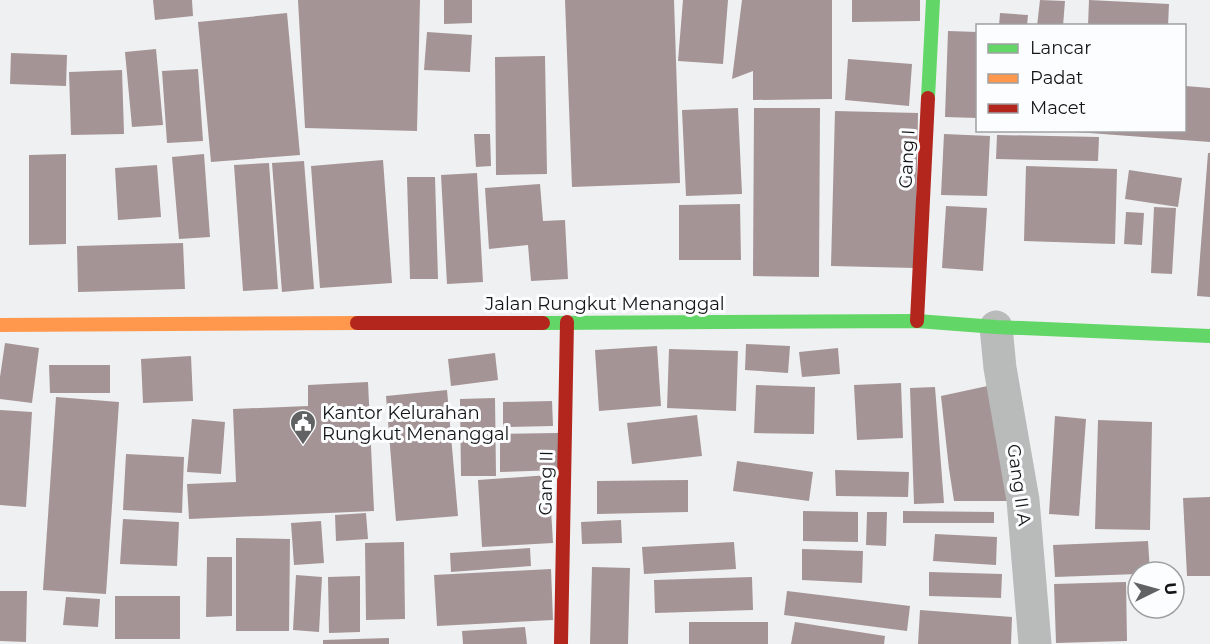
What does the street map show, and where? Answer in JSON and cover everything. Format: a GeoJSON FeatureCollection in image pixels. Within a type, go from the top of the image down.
{"type":"FeatureCollection","features":[{"type":"Feature","properties":{"kind":"main road","name":"Gang I"},"geometry":{"type":"LineString","coordinates":[[917,321],[933,0]]}},
{"type":"Feature","properties":{"kind":"main road","name":"Jalan Rungkut Menanggal"},"geometry":{"type":"LineString","coordinates":[[0,325],[917,321],[996,327],[1210,336]]}},
{"type":"Feature","properties":{"kind":"main road","name":"Gang II"},"geometry":{"type":"LineString","coordinates":[[561,644],[567,322]]}},
{"type":"Feature","properties":{"kind":"street","name":"Gang II A"},"geometry":{"type":"LineString","coordinates":[[996,327],[1000,368],[1023,500],[1035,644]]}},
{"type":"Feature","properties":{"kind":"building"},"geometry":{"type":"Polygon","coordinates":[[[153,0],[192,0],[193,16],[155,20],[153,0]]]}},
{"type":"Feature","properties":{"kind":"building"},"geometry":{"type":"Polygon","coordinates":[[[298,0],[420,0],[417,131],[305,128],[298,0]]]}},
{"type":"Feature","properties":{"kind":"building"},"geometry":{"type":"Polygon","coordinates":[[[444,0],[472,0],[472,23],[444,24],[444,0]]]}},
{"type":"Feature","properties":{"kind":"building"},"geometry":{"type":"Polygon","coordinates":[[[565,0],[674,0],[680,183],[572,187],[565,0]]]}},
{"type":"Feature","properties":{"kind":"building"},"geometry":{"type":"Polygon","coordinates":[[[683,0],[728,0],[723,64],[678,61],[683,0]]]}},
{"type":"Feature","properties":{"kind":"building"},"geometry":{"type":"Polygon","coordinates":[[[742,0],[832,0],[832,99],[753,100],[753,71],[732,79],[742,0]]]}},
{"type":"Feature","properties":{"kind":"building"},"geometry":{"type":"Polygon","coordinates":[[[852,0],[920,0],[920,21],[852,22],[852,0]]]}},
{"type":"Feature","properties":{"kind":"building"},"geometry":{"type":"Polygon","coordinates":[[[1040,0],[1065,1],[1063,24],[1037,24],[1040,0]]]}},
{"type":"Feature","properties":{"kind":"building"},"geometry":{"type":"Polygon","coordinates":[[[1089,0],[1169,4],[1168,24],[1088,24],[1089,0]]]}},
{"type":"Feature","properties":{"kind":"building"},"geometry":{"type":"Polygon","coordinates":[[[287,13],[300,155],[211,162],[198,22],[287,13]]]}},
{"type":"Feature","properties":{"kind":"building"},"geometry":{"type":"Polygon","coordinates":[[[1000,13],[1028,15],[1027,24],[999,24],[1000,13]]]}},
{"type":"Feature","properties":{"kind":"building"},"geometry":{"type":"Polygon","coordinates":[[[948,31],[976,32],[976,118],[945,117],[948,31]]]}},
{"type":"Feature","properties":{"kind":"building"},"geometry":{"type":"Polygon","coordinates":[[[427,32],[472,35],[470,72],[424,70],[427,32]]]}},
{"type":"Feature","properties":{"kind":"building"},"geometry":{"type":"Polygon","coordinates":[[[156,49],[163,125],[132,127],[125,52],[156,49]]]}},
{"type":"Feature","properties":{"kind":"building"},"geometry":{"type":"Polygon","coordinates":[[[11,53],[67,55],[66,86],[10,84],[11,53]]]}},
{"type":"Feature","properties":{"kind":"building"},"geometry":{"type":"Polygon","coordinates":[[[545,56],[547,174],[496,175],[495,57],[545,56]]]}},
{"type":"Feature","properties":{"kind":"building"},"geometry":{"type":"Polygon","coordinates":[[[848,59],[912,64],[909,106],[845,100],[848,59]]]}},
{"type":"Feature","properties":{"kind":"building"},"geometry":{"type":"Polygon","coordinates":[[[198,69],[203,141],[167,143],[162,71],[198,69]]]}},
{"type":"Feature","properties":{"kind":"building"},"geometry":{"type":"Polygon","coordinates":[[[122,70],[124,134],[71,135],[69,72],[122,70]]]}},
{"type":"Feature","properties":{"kind":"building"},"geometry":{"type":"Polygon","coordinates":[[[1186,86],[1210,88],[1210,142],[1076,132],[1186,132],[1186,86]]]}},
{"type":"Feature","properties":{"kind":"building"},"geometry":{"type":"Polygon","coordinates":[[[738,108],[742,194],[686,196],[682,110],[738,108]]]}},
{"type":"Feature","properties":{"kind":"building"},"geometry":{"type":"Polygon","coordinates":[[[754,108],[820,108],[819,277],[753,276],[754,108]]]}},
{"type":"Feature","properties":{"kind":"building"},"geometry":{"type":"Polygon","coordinates":[[[835,111],[918,113],[915,268],[831,266],[835,111]]]}},
{"type":"Feature","properties":{"kind":"building"},"geometry":{"type":"Polygon","coordinates":[[[474,134],[490,134],[491,166],[476,167],[474,134]]]}},
{"type":"Feature","properties":{"kind":"building"},"geometry":{"type":"Polygon","coordinates":[[[944,134],[990,136],[987,196],[941,195],[944,134]]]}},
{"type":"Feature","properties":{"kind":"building"},"geometry":{"type":"Polygon","coordinates":[[[997,135],[1099,137],[1098,161],[996,159],[997,135]]]}},
{"type":"Feature","properties":{"kind":"building"},"geometry":{"type":"Polygon","coordinates":[[[1208,153],[1210,153],[1210,297],[1197,296],[1208,153]]]}},
{"type":"Feature","properties":{"kind":"building"},"geometry":{"type":"Polygon","coordinates":[[[66,154],[66,244],[29,245],[29,155],[66,154]]]}},
{"type":"Feature","properties":{"kind":"building"},"geometry":{"type":"Polygon","coordinates":[[[204,154],[210,237],[179,239],[172,157],[204,154]]]}},
{"type":"Feature","properties":{"kind":"building"},"geometry":{"type":"Polygon","coordinates":[[[383,160],[392,283],[320,288],[311,166],[383,160]]]}},
{"type":"Feature","properties":{"kind":"building"},"geometry":{"type":"Polygon","coordinates":[[[304,161],[314,289],[282,292],[272,163],[304,161]]]}},
{"type":"Feature","properties":{"kind":"building"},"geometry":{"type":"Polygon","coordinates":[[[269,163],[278,289],[243,291],[234,165],[269,163]]]}},
{"type":"Feature","properties":{"kind":"building"},"geometry":{"type":"Polygon","coordinates":[[[157,165],[161,217],[118,220],[115,168],[157,165]]]}},
{"type":"Feature","properties":{"kind":"building"},"geometry":{"type":"Polygon","coordinates":[[[1026,166],[1117,169],[1115,244],[1024,241],[1026,166]]]}},
{"type":"Feature","properties":{"kind":"building"},"geometry":{"type":"Polygon","coordinates":[[[1129,170],[1182,178],[1178,207],[1125,199],[1129,170]]]}},
{"type":"Feature","properties":{"kind":"building"},"geometry":{"type":"Polygon","coordinates":[[[477,173],[483,282],[447,284],[441,175],[477,173]]]}},
{"type":"Feature","properties":{"kind":"building"},"geometry":{"type":"Polygon","coordinates":[[[407,177],[435,177],[438,279],[410,279],[407,177]]]}},
{"type":"Feature","properties":{"kind":"building"},"geometry":{"type":"Polygon","coordinates":[[[540,184],[543,221],[565,220],[568,279],[531,281],[528,245],[489,249],[485,188],[540,184]]]}},
{"type":"Feature","properties":{"kind":"building"},"geometry":{"type":"Polygon","coordinates":[[[740,204],[741,260],[679,260],[679,205],[740,204]]]}},
{"type":"Feature","properties":{"kind":"building"},"geometry":{"type":"Polygon","coordinates":[[[946,206],[987,208],[983,271],[942,268],[946,206]]]}},
{"type":"Feature","properties":{"kind":"building"},"geometry":{"type":"Polygon","coordinates":[[[1154,207],[1176,208],[1172,274],[1151,273],[1154,207]]]}},
{"type":"Feature","properties":{"kind":"building"},"geometry":{"type":"Polygon","coordinates":[[[1126,212],[1144,213],[1142,245],[1124,244],[1126,212]]]}},
{"type":"Feature","properties":{"kind":"building"},"geometry":{"type":"Polygon","coordinates":[[[183,243],[185,289],[78,292],[77,246],[183,243]]]}},
{"type":"Feature","properties":{"kind":"building"},"geometry":{"type":"Polygon","coordinates":[[[5,343],[39,348],[32,403],[0,399],[0,377],[5,343]]]}},
{"type":"Feature","properties":{"kind":"building"},"geometry":{"type":"Polygon","coordinates":[[[746,344],[790,346],[788,373],[745,370],[746,344]]]}},
{"type":"Feature","properties":{"kind":"building"},"geometry":{"type":"Polygon","coordinates":[[[657,346],[661,406],[599,411],[595,350],[657,346]]]}},
{"type":"Feature","properties":{"kind":"building"},"geometry":{"type":"Polygon","coordinates":[[[838,348],[840,374],[802,377],[799,352],[838,348]]]}},
{"type":"Feature","properties":{"kind":"building"},"geometry":{"type":"Polygon","coordinates":[[[669,349],[738,351],[736,411],[667,408],[669,349]]]}},
{"type":"Feature","properties":{"kind":"building"},"geometry":{"type":"Polygon","coordinates":[[[495,353],[498,380],[451,386],[448,359],[495,353]]]}},
{"type":"Feature","properties":{"kind":"building"},"geometry":{"type":"Polygon","coordinates":[[[191,356],[193,401],[143,403],[141,359],[191,356]]]}},
{"type":"Feature","properties":{"kind":"building"},"geometry":{"type":"Polygon","coordinates":[[[49,365],[110,365],[110,393],[50,393],[49,365]]]}},
{"type":"Feature","properties":{"kind":"building","name":"Kantor Kelurahan Rungkut Menanggal"},"geometry":{"type":"Polygon","coordinates":[[[368,382],[374,511],[189,519],[187,484],[236,482],[233,409],[308,406],[308,385],[368,382]]]}},
{"type":"Feature","properties":{"kind":"building"},"geometry":{"type":"Polygon","coordinates":[[[901,383],[903,438],[857,440],[854,385],[901,383]]]}},
{"type":"Feature","properties":{"kind":"building"},"geometry":{"type":"Polygon","coordinates":[[[756,385],[815,387],[814,434],[754,433],[756,385]]]}},
{"type":"Feature","properties":{"kind":"building"},"geometry":{"type":"Polygon","coordinates":[[[992,385],[1011,501],[954,501],[941,396],[992,385]]]}},
{"type":"Feature","properties":{"kind":"building"},"geometry":{"type":"Polygon","coordinates":[[[935,387],[944,503],[914,504],[910,388],[935,387]]]}},
{"type":"Feature","properties":{"kind":"building"},"geometry":{"type":"Polygon","coordinates":[[[447,390],[458,516],[396,521],[386,396],[447,390]]]}},
{"type":"Feature","properties":{"kind":"building"},"geometry":{"type":"Polygon","coordinates":[[[56,397],[119,402],[106,594],[43,590],[56,397]]]}},
{"type":"Feature","properties":{"kind":"building"},"geometry":{"type":"Polygon","coordinates":[[[495,398],[496,476],[461,476],[460,399],[495,398]]]}},
{"type":"Feature","properties":{"kind":"building"},"geometry":{"type":"Polygon","coordinates":[[[552,401],[553,426],[503,427],[503,402],[552,401]]]}},
{"type":"Feature","properties":{"kind":"building"},"geometry":{"type":"Polygon","coordinates":[[[0,410],[32,412],[26,507],[0,505],[0,410]]]}},
{"type":"Feature","properties":{"kind":"building"},"geometry":{"type":"Polygon","coordinates":[[[697,415],[702,456],[632,464],[627,423],[697,415]]]}},
{"type":"Feature","properties":{"kind":"building"},"geometry":{"type":"Polygon","coordinates":[[[1055,416],[1086,419],[1079,516],[1049,514],[1055,416]]]}},
{"type":"Feature","properties":{"kind":"building"},"geometry":{"type":"Polygon","coordinates":[[[192,419],[225,422],[221,474],[187,472],[192,419]]]}},
{"type":"Feature","properties":{"kind":"building"},"geometry":{"type":"Polygon","coordinates":[[[1098,420],[1152,422],[1150,530],[1095,529],[1098,420]]]}},
{"type":"Feature","properties":{"kind":"building"},"geometry":{"type":"Polygon","coordinates":[[[558,433],[559,470],[500,472],[500,434],[558,433]]]}},
{"type":"Feature","properties":{"kind":"building"},"geometry":{"type":"Polygon","coordinates":[[[126,454],[184,457],[182,513],[123,510],[126,454]]]}},
{"type":"Feature","properties":{"kind":"building"},"geometry":{"type":"Polygon","coordinates":[[[737,461],[813,472],[809,501],[733,491],[737,461]]]}},
{"type":"Feature","properties":{"kind":"building"},"geometry":{"type":"Polygon","coordinates":[[[835,470],[909,472],[908,497],[836,496],[835,470]]]}},
{"type":"Feature","properties":{"kind":"building"},"geometry":{"type":"Polygon","coordinates":[[[549,475],[553,543],[482,547],[478,480],[549,475]]]}},
{"type":"Feature","properties":{"kind":"building"},"geometry":{"type":"Polygon","coordinates":[[[688,480],[688,512],[597,514],[597,481],[688,480]]]}},
{"type":"Feature","properties":{"kind":"building"},"geometry":{"type":"Polygon","coordinates":[[[1210,497],[1210,576],[1187,576],[1183,498],[1210,497]]]}},
{"type":"Feature","properties":{"kind":"building"},"geometry":{"type":"Polygon","coordinates":[[[803,511],[858,512],[858,542],[803,541],[803,511]]]}},
{"type":"Feature","properties":{"kind":"building"},"geometry":{"type":"Polygon","coordinates":[[[903,511],[994,512],[994,523],[903,523],[903,511]]]}},
{"type":"Feature","properties":{"kind":"building"},"geometry":{"type":"Polygon","coordinates":[[[867,512],[887,512],[886,546],[866,545],[867,512]]]}},
{"type":"Feature","properties":{"kind":"building"},"geometry":{"type":"Polygon","coordinates":[[[366,513],[368,539],[336,541],[335,515],[366,513]]]}},
{"type":"Feature","properties":{"kind":"building"},"geometry":{"type":"Polygon","coordinates":[[[123,519],[179,522],[177,566],[120,564],[123,519]]]}},
{"type":"Feature","properties":{"kind":"building"},"geometry":{"type":"Polygon","coordinates":[[[621,520],[622,543],[582,544],[581,522],[621,520]]]}},
{"type":"Feature","properties":{"kind":"building"},"geometry":{"type":"Polygon","coordinates":[[[321,521],[324,563],[294,565],[291,523],[321,521]]]}},
{"type":"Feature","properties":{"kind":"building"},"geometry":{"type":"Polygon","coordinates":[[[935,534],[997,537],[996,565],[933,561],[935,534]]]}},
{"type":"Feature","properties":{"kind":"building"},"geometry":{"type":"Polygon","coordinates":[[[236,538],[290,539],[289,631],[236,631],[236,538]]]}},
{"type":"Feature","properties":{"kind":"building"},"geometry":{"type":"Polygon","coordinates":[[[1148,541],[1149,560],[1126,560],[1126,574],[1055,577],[1053,545],[1148,541]]]}},
{"type":"Feature","properties":{"kind":"building"},"geometry":{"type":"Polygon","coordinates":[[[404,542],[405,619],[366,620],[365,543],[404,542]]]}},
{"type":"Feature","properties":{"kind":"building"},"geometry":{"type":"Polygon","coordinates":[[[734,542],[736,569],[644,574],[642,547],[734,542]]]}},
{"type":"Feature","properties":{"kind":"building"},"geometry":{"type":"Polygon","coordinates":[[[530,548],[531,566],[451,572],[450,553],[530,548]]]}},
{"type":"Feature","properties":{"kind":"building"},"geometry":{"type":"Polygon","coordinates":[[[802,549],[863,551],[862,583],[802,580],[802,549]]]}},
{"type":"Feature","properties":{"kind":"building"},"geometry":{"type":"Polygon","coordinates":[[[207,557],[232,557],[232,616],[206,617],[207,557]]]}},
{"type":"Feature","properties":{"kind":"building"},"geometry":{"type":"Polygon","coordinates":[[[592,567],[630,568],[628,644],[590,644],[592,567]]]}},
{"type":"Feature","properties":{"kind":"building"},"geometry":{"type":"Polygon","coordinates":[[[551,569],[553,620],[437,626],[434,575],[551,569]]]}},
{"type":"Feature","properties":{"kind":"building"},"geometry":{"type":"Polygon","coordinates":[[[929,572],[1002,574],[1001,598],[929,596],[929,572]]]}},
{"type":"Feature","properties":{"kind":"building"},"geometry":{"type":"Polygon","coordinates":[[[296,575],[322,577],[319,632],[293,630],[296,575]]]}},
{"type":"Feature","properties":{"kind":"building"},"geometry":{"type":"Polygon","coordinates":[[[360,576],[360,632],[329,633],[328,577],[360,576]]]}},
{"type":"Feature","properties":{"kind":"building"},"geometry":{"type":"Polygon","coordinates":[[[752,577],[753,610],[655,613],[654,580],[752,577]]]}},
{"type":"Feature","properties":{"kind":"building"},"geometry":{"type":"Polygon","coordinates":[[[1126,582],[1127,641],[1056,643],[1054,584],[1126,582]]]}},
{"type":"Feature","properties":{"kind":"building"},"geometry":{"type":"Polygon","coordinates":[[[0,591],[27,591],[26,642],[0,641],[0,591]]]}},
{"type":"Feature","properties":{"kind":"building"},"geometry":{"type":"Polygon","coordinates":[[[787,591],[910,606],[907,631],[784,615],[787,591]]]}},
{"type":"Feature","properties":{"kind":"building"},"geometry":{"type":"Polygon","coordinates":[[[115,596],[180,596],[180,639],[115,639],[115,596]]]}},
{"type":"Feature","properties":{"kind":"building"},"geometry":{"type":"Polygon","coordinates":[[[66,597],[100,599],[98,627],[63,625],[66,597]]]}},
{"type":"Feature","properties":{"kind":"building"},"geometry":{"type":"Polygon","coordinates":[[[920,610],[1012,617],[1011,644],[918,644],[920,610]]]}},
{"type":"Feature","properties":{"kind":"building"},"geometry":{"type":"Polygon","coordinates":[[[689,622],[768,622],[768,644],[689,644],[689,622]]]}},
{"type":"Feature","properties":{"kind":"building"},"geometry":{"type":"Polygon","coordinates":[[[795,622],[885,636],[884,644],[791,644],[795,622]]]}},
{"type":"Feature","properties":{"kind":"building"},"geometry":{"type":"Polygon","coordinates":[[[525,627],[527,644],[463,644],[462,631],[525,627]]]}},
{"type":"Feature","properties":{"kind":"building"},"geometry":{"type":"Polygon","coordinates":[[[389,638],[389,644],[323,644],[323,640],[389,638]]]}},
{"type":"Feature","properties":{"kind":"traffic: fast"},"geometry":{"type":"LineString","coordinates":[[928,98],[933,0]]}},
{"type":"Feature","properties":{"kind":"traffic: fast"},"geometry":{"type":"LineString","coordinates":[[543,323],[917,321],[996,327],[1210,336]]}},
{"type":"Feature","properties":{"kind":"traffic: slow"},"geometry":{"type":"LineString","coordinates":[[0,325],[357,323]]}},
{"type":"Feature","properties":{"kind":"traffic: jam"},"geometry":{"type":"LineString","coordinates":[[917,321],[928,98]]}},
{"type":"Feature","properties":{"kind":"traffic: jam"},"geometry":{"type":"LineString","coordinates":[[561,644],[567,322]]}},
{"type":"Feature","properties":{"kind":"traffic: jam"},"geometry":{"type":"LineString","coordinates":[[357,323],[543,323]]}},
{"type":"Feature","properties":{"kind":"place","name":"Kantor Kelurahan Rungkut Menanggal"},"geometry":{"type":"Point","coordinates":[303,446]}}]}
